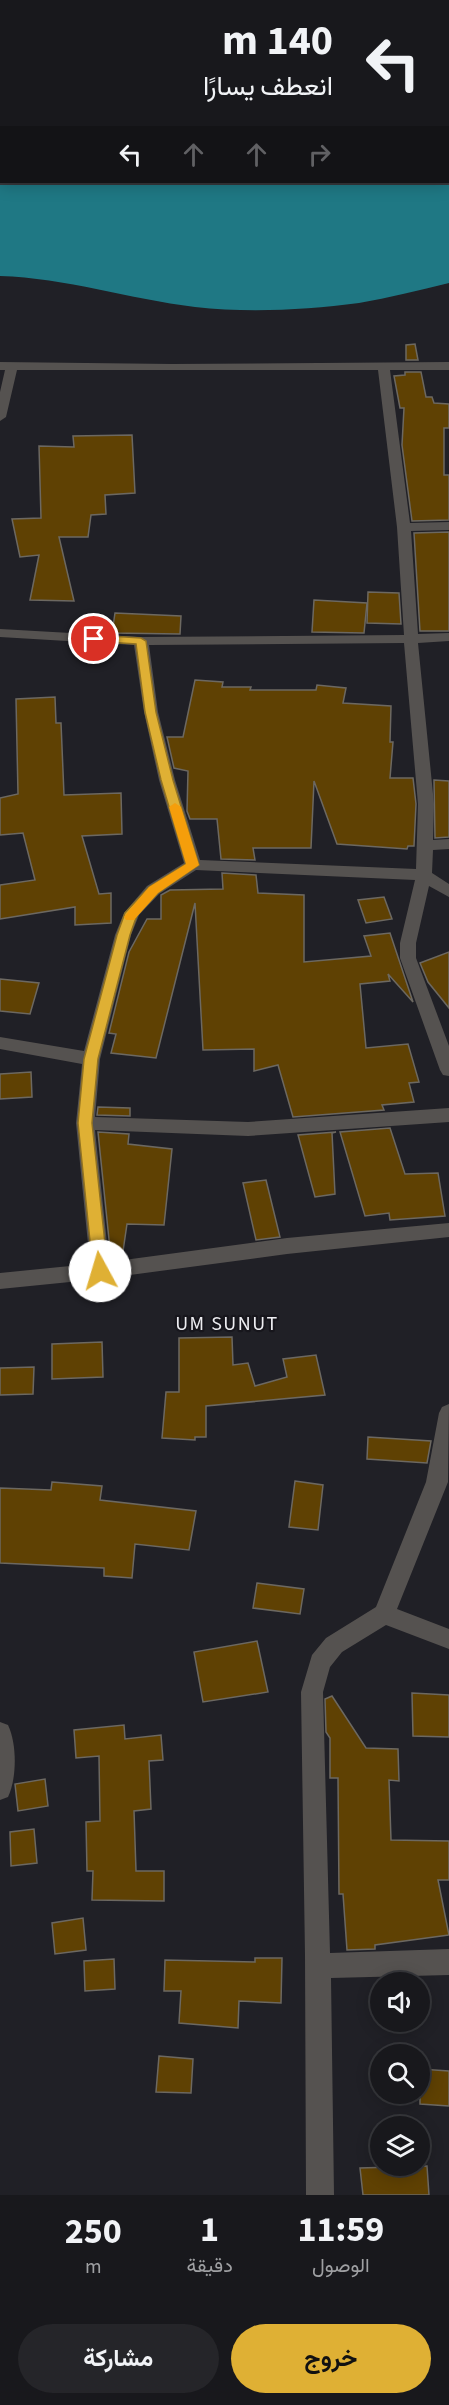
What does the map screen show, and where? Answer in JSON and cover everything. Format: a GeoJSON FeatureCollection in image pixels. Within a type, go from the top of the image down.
{"type":"FeatureCollection","features":[{"type":"Feature","properties":{"kind":"street"},"geometry":{"type":"LineString","coordinates":[[0,417],[6,366],[449,366]]}},
{"type":"Feature","properties":{"kind":"street"},"geometry":{"type":"LineString","coordinates":[[384,367],[404,527],[411,639],[426,804],[427,845],[424,876],[408,943],[408,958],[449,1070]]}},
{"type":"Feature","properties":{"kind":"street"},"geometry":{"type":"LineString","coordinates":[[404,527],[449,526]]}},
{"type":"Feature","properties":{"kind":"street"},"geometry":{"type":"LineString","coordinates":[[0,633],[141,641],[449,637]]}},
{"type":"Feature","properties":{"kind":"street"},"geometry":{"type":"LineString","coordinates":[[141,641],[151,712],[167,780],[193,865]]}},
{"type":"Feature","properties":{"kind":"street"},"geometry":{"type":"LineString","coordinates":[[427,845],[449,844]]}},
{"type":"Feature","properties":{"kind":"street"},"geometry":{"type":"LineString","coordinates":[[100,1271],[85,1123],[91,1059],[123,935],[132,913],[153,890],[193,865],[424,876],[449,892]]}},
{"type":"Feature","properties":{"kind":"street"},"geometry":{"type":"LineString","coordinates":[[0,1042],[91,1059]]}},
{"type":"Feature","properties":{"kind":"street"},"geometry":{"type":"LineString","coordinates":[[85,1123],[248,1129],[449,1115]]}},
{"type":"Feature","properties":{"kind":"street"},"geometry":{"type":"LineString","coordinates":[[0,1281],[100,1271],[287,1246],[449,1230]]}},
{"type":"Feature","properties":{"kind":"street"},"geometry":{"type":"LineString","coordinates":[[320,2195],[312,1692],[320,1662],[334,1645],[384,1614],[437,1482],[449,1413]]}},
{"type":"Feature","properties":{"kind":"street"},"geometry":{"type":"LineString","coordinates":[[384,1614],[449,1639]]}},
{"type":"Feature","properties":{"kind":"street"},"geometry":{"type":"LineString","coordinates":[[0,1733],[2,1772],[0,1789]]}},
{"type":"Feature","properties":{"kind":"street"},"geometry":{"type":"LineString","coordinates":[[318,1966],[449,1962]]}},
{"type":"Feature","properties":{"kind":"water"},"geometry":{"type":"Polygon","coordinates":[[[0,183],[449,183],[449,283],[393,296],[359,303],[298,309],[215,309],[49,281],[0,276],[0,183]]]}},
{"type":"Feature","properties":{"kind":"building"},"geometry":{"type":"Polygon","coordinates":[[[415,344],[418,360],[406,360],[406,345],[415,344]]]}},
{"type":"Feature","properties":{"kind":"building"},"geometry":{"type":"Polygon","coordinates":[[[405,372],[421,372],[426,397],[432,397],[434,403],[449,404],[449,428],[444,428],[444,475],[449,475],[449,520],[412,521],[402,445],[404,408],[400,408],[394,376],[405,375],[405,372]]]}},
{"type":"Feature","properties":{"kind":"building"},"geometry":{"type":"Polygon","coordinates":[[[132,435],[135,493],[105,495],[106,514],[91,515],[88,537],[59,537],[74,601],[30,600],[39,555],[20,557],[12,519],[41,518],[39,446],[74,447],[73,436],[132,435]]]}},
{"type":"Feature","properties":{"kind":"building"},"geometry":{"type":"Polygon","coordinates":[[[449,532],[449,631],[420,631],[414,533],[449,532]]]}},
{"type":"Feature","properties":{"kind":"building"},"geometry":{"type":"Polygon","coordinates":[[[368,592],[399,593],[401,624],[367,623],[368,592]]]}},
{"type":"Feature","properties":{"kind":"building"},"geometry":{"type":"Polygon","coordinates":[[[314,600],[367,603],[364,633],[312,632],[314,600]]]}},
{"type":"Feature","properties":{"kind":"building"},"geometry":{"type":"Polygon","coordinates":[[[115,613],[181,616],[180,634],[112,633],[115,613]]]}},
{"type":"Feature","properties":{"kind":"building"},"geometry":{"type":"Polygon","coordinates":[[[195,680],[223,682],[222,687],[251,687],[250,690],[316,690],[317,685],[346,688],[343,703],[391,706],[390,742],[393,742],[390,778],[413,778],[416,804],[414,846],[408,846],[407,849],[337,844],[314,781],[311,848],[253,848],[255,860],[221,859],[217,819],[190,819],[187,811],[188,771],[174,768],[167,737],[183,737],[195,680]]]}},
{"type":"Feature","properties":{"kind":"building"},"geometry":{"type":"Polygon","coordinates":[[[55,697],[56,723],[61,723],[64,795],[121,793],[122,834],[82,836],[99,894],[111,893],[111,923],[75,925],[75,907],[0,919],[0,885],[35,880],[23,833],[0,835],[0,798],[18,794],[16,699],[55,697]]]}},
{"type":"Feature","properties":{"kind":"building"},"geometry":{"type":"Polygon","coordinates":[[[434,780],[449,781],[449,837],[435,838],[434,780]]]}},
{"type":"Feature","properties":{"kind":"building"},"geometry":{"type":"Polygon","coordinates":[[[222,873],[256,875],[258,893],[304,895],[304,962],[371,956],[364,936],[390,933],[413,1002],[388,974],[390,981],[360,984],[366,1048],[408,1044],[419,1082],[409,1083],[414,1102],[382,1105],[384,1110],[293,1117],[278,1065],[254,1071],[254,1049],[203,1050],[195,903],[156,1058],[111,1053],[116,1034],[109,1033],[129,952],[147,919],[161,919],[161,895],[170,890],[223,889],[222,873]]]}},
{"type":"Feature","properties":{"kind":"building"},"geometry":{"type":"Polygon","coordinates":[[[384,897],[392,919],[366,923],[358,900],[384,897]]]}},
{"type":"Feature","properties":{"kind":"building"},"geometry":{"type":"Polygon","coordinates":[[[449,952],[449,1008],[428,982],[420,963],[449,952]]]}},
{"type":"Feature","properties":{"kind":"building"},"geometry":{"type":"Polygon","coordinates":[[[0,979],[39,983],[30,1014],[0,1011],[0,979]]]}},
{"type":"Feature","properties":{"kind":"building"},"geometry":{"type":"Polygon","coordinates":[[[31,1072],[32,1097],[0,1099],[0,1074],[31,1072]]]}},
{"type":"Feature","properties":{"kind":"building"},"geometry":{"type":"Polygon","coordinates":[[[98,1107],[130,1108],[130,1116],[97,1115],[98,1107]]]}},
{"type":"Feature","properties":{"kind":"building"},"geometry":{"type":"Polygon","coordinates":[[[390,1128],[405,1174],[438,1173],[445,1216],[390,1220],[389,1213],[365,1216],[340,1132],[390,1128]]]}},
{"type":"Feature","properties":{"kind":"building"},"geometry":{"type":"Polygon","coordinates":[[[98,1132],[129,1134],[128,1144],[172,1149],[164,1225],[127,1224],[122,1258],[111,1259],[98,1132]]]}},
{"type":"Feature","properties":{"kind":"building"},"geometry":{"type":"Polygon","coordinates":[[[336,1132],[332,1133],[335,1194],[315,1197],[298,1135],[336,1132]]]}},
{"type":"Feature","properties":{"kind":"building"},"geometry":{"type":"Polygon","coordinates":[[[266,1180],[280,1237],[256,1240],[243,1183],[266,1180]]]}},
{"type":"Feature","properties":{"kind":"building"},"geometry":{"type":"Polygon","coordinates":[[[232,1337],[233,1365],[248,1363],[255,1386],[287,1377],[283,1359],[316,1355],[325,1395],[206,1406],[206,1437],[195,1437],[195,1440],[162,1438],[166,1392],[179,1392],[179,1338],[232,1337]]]}},
{"type":"Feature","properties":{"kind":"building"},"geometry":{"type":"Polygon","coordinates":[[[102,1342],[103,1377],[52,1379],[52,1344],[102,1342]]]}},
{"type":"Feature","properties":{"kind":"building"},"geometry":{"type":"Polygon","coordinates":[[[34,1367],[33,1394],[0,1395],[0,1368],[34,1367]]]}},
{"type":"Feature","properties":{"kind":"building"},"geometry":{"type":"Polygon","coordinates":[[[368,1437],[431,1441],[427,1463],[367,1459],[368,1437]]]}},
{"type":"Feature","properties":{"kind":"building"},"geometry":{"type":"Polygon","coordinates":[[[295,1481],[323,1485],[318,1530],[289,1527],[295,1481]]]}},
{"type":"Feature","properties":{"kind":"building"},"geometry":{"type":"Polygon","coordinates":[[[52,1482],[102,1486],[100,1500],[196,1511],[189,1550],[135,1544],[132,1578],[104,1576],[104,1568],[0,1563],[0,1488],[51,1490],[52,1482]]]}},
{"type":"Feature","properties":{"kind":"building"},"geometry":{"type":"Polygon","coordinates":[[[257,1583],[304,1589],[300,1614],[253,1608],[257,1583]]]}},
{"type":"Feature","properties":{"kind":"building"},"geometry":{"type":"Polygon","coordinates":[[[257,1641],[268,1692],[203,1702],[194,1652],[257,1641]]]}},
{"type":"Feature","properties":{"kind":"building"},"geometry":{"type":"Polygon","coordinates":[[[412,1693],[449,1695],[449,1737],[413,1736],[412,1693]]]}},
{"type":"Feature","properties":{"kind":"building"},"geometry":{"type":"Polygon","coordinates":[[[332,1696],[366,1748],[398,1749],[399,1781],[389,1780],[391,1840],[449,1841],[449,1880],[438,1880],[449,1935],[375,1945],[375,1949],[347,1950],[343,1894],[339,1894],[338,1778],[330,1778],[330,1738],[326,1732],[325,1699],[332,1696]]]}},
{"type":"Feature","properties":{"kind":"building"},"geometry":{"type":"Polygon","coordinates":[[[124,1725],[125,1739],[161,1735],[163,1760],[149,1761],[151,1809],[134,1811],[136,1871],[164,1871],[164,1901],[92,1900],[93,1871],[87,1871],[86,1822],[100,1821],[99,1756],[76,1758],[74,1730],[124,1725]]]}},
{"type":"Feature","properties":{"kind":"building"},"geometry":{"type":"Polygon","coordinates":[[[45,1779],[48,1806],[18,1811],[15,1784],[45,1779]]]}},
{"type":"Feature","properties":{"kind":"building"},"geometry":{"type":"Polygon","coordinates":[[[34,1829],[37,1863],[11,1866],[10,1832],[34,1829]]]}},
{"type":"Feature","properties":{"kind":"building"},"geometry":{"type":"Polygon","coordinates":[[[83,1918],[86,1950],[55,1954],[52,1923],[83,1918]]]}},
{"type":"Feature","properties":{"kind":"building"},"geometry":{"type":"Polygon","coordinates":[[[255,1958],[282,1958],[281,2003],[239,2001],[238,2028],[179,2023],[181,1991],[164,1991],[165,1960],[255,1962],[255,1958]]]}},
{"type":"Feature","properties":{"kind":"building"},"geometry":{"type":"Polygon","coordinates":[[[114,1959],[115,1989],[85,1991],[84,1961],[114,1959]]]}},
{"type":"Feature","properties":{"kind":"building"},"geometry":{"type":"Polygon","coordinates":[[[159,2056],[193,2059],[191,2093],[156,2092],[159,2056]]]}},
{"type":"Feature","properties":{"kind":"building"},"geometry":{"type":"Polygon","coordinates":[[[430,2070],[449,2071],[449,2106],[420,2104],[430,2104],[430,2070]]]}},
{"type":"Feature","properties":{"kind":"building"},"geometry":{"type":"Polygon","coordinates":[[[360,2168],[370,2168],[370,2176],[428,2176],[429,2195],[363,2195],[360,2168]]]}},
{"type":"Feature","properties":{"kind":"slow traffic"},"geometry":{"type":"LineString","coordinates":[[130,917],[153,890],[193,865],[175,807]]}},
{"type":"Feature","properties":{"kind":"district","name":"UM SUNUT"},"geometry":{"type":"Point","coordinates":[227,1323]}},
{"type":"Feature","properties":{"kind":"route"},"geometry":{"type":"LineString","coordinates":[[94,639],[141,641],[151,712],[167,780],[193,865],[153,890],[132,913],[123,935],[91,1059],[85,1123],[100,1271]]}}]}
